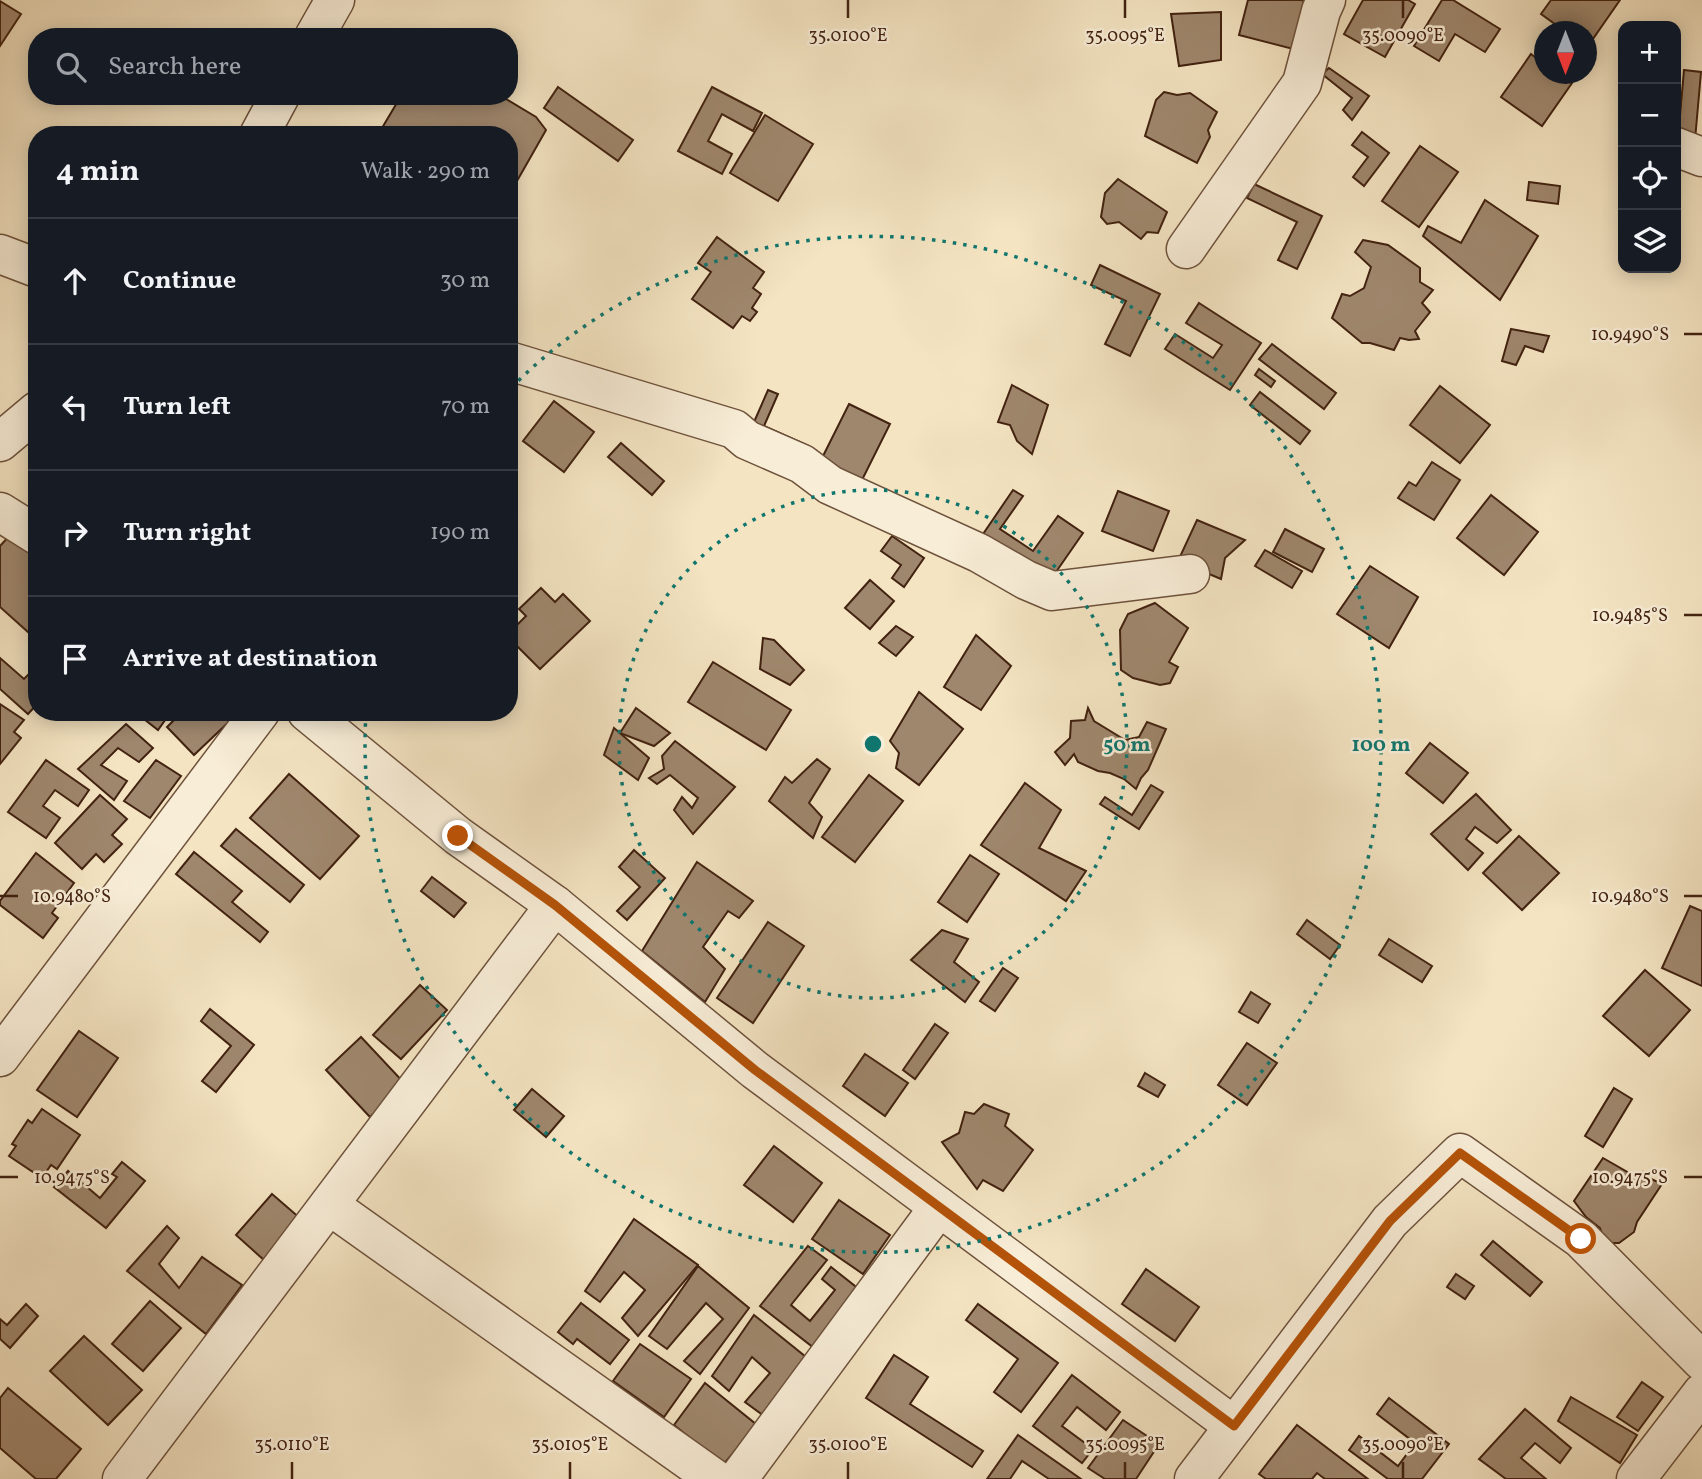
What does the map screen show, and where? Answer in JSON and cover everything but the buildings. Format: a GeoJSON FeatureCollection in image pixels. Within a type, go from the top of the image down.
{"type":"FeatureCollection","features":[{"type":"Feature","properties":{"kind":"street"},"geometry":{"type":"LineString","coordinates":[[319,28],[335,0]]}},
{"type":"Feature","properties":{"kind":"street"},"geometry":{"type":"LineString","coordinates":[[1186,249],[1301,83],[1326,0]]}},
{"type":"Feature","properties":{"kind":"street"},"geometry":{"type":"LineString","coordinates":[[264,126],[275,105]]}},
{"type":"Feature","properties":{"kind":"street"},"geometry":{"type":"LineString","coordinates":[[1681,150],[1702,157]]}},
{"type":"Feature","properties":{"kind":"street"},"geometry":{"type":"LineString","coordinates":[[0,254],[28,265]]}},
{"type":"Feature","properties":{"kind":"street"},"geometry":{"type":"LineString","coordinates":[[518,364],[734,429],[747,440],[802,464],[830,485],[979,553],[1026,580],[1052,591],[1191,573]]}},
{"type":"Feature","properties":{"kind":"street"},"geometry":{"type":"LineString","coordinates":[[0,442],[28,419]]}},
{"type":"Feature","properties":{"kind":"street"},"geometry":{"type":"LineString","coordinates":[[0,512],[28,529]]}},
{"type":"Feature","properties":{"kind":"street"},"geometry":{"type":"LineString","coordinates":[[0,1057],[253,721]]}},
{"type":"Feature","properties":{"kind":"street"},"geometry":{"type":"LineString","coordinates":[[318,721],[458,836],[555,905],[755,1070],[1234,1426]]}},
{"type":"Feature","properties":{"kind":"street"},"geometry":{"type":"LineString","coordinates":[[122,1479],[555,905]]}},
{"type":"Feature","properties":{"kind":"street"},"geometry":{"type":"LineString","coordinates":[[1194,1479],[1390,1221],[1460,1153],[1581,1239],[1702,1361]]}},
{"type":"Feature","properties":{"kind":"street"},"geometry":{"type":"LineString","coordinates":[[329,1205],[715,1479]]}},
{"type":"Feature","properties":{"kind":"street"},"geometry":{"type":"LineString","coordinates":[[738,1479],[939,1206]]}},
{"type":"Feature","properties":{"kind":"street"},"geometry":{"type":"LineString","coordinates":[[1636,1479],[1702,1393]]}},
{"type":"Feature","properties":{"kind":"route"},"geometry":{"type":"LineString","coordinates":[[458,836],[555,905],[755,1070],[1234,1426],[1390,1221],[1460,1153],[1581,1239]]}}]}
